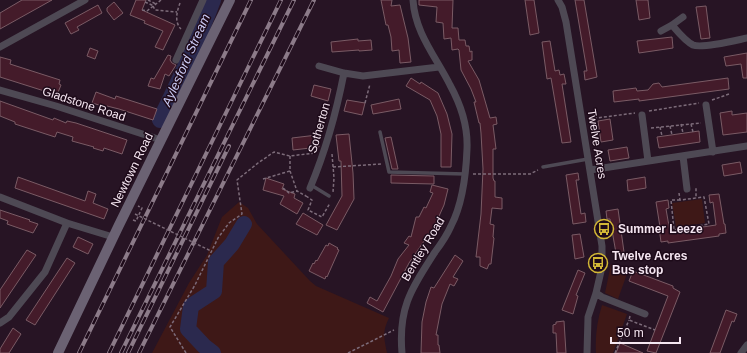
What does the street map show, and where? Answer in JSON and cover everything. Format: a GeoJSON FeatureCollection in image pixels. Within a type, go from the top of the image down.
{"type":"FeatureCollection","features":[{"type":"Feature","properties":{"kind":"street"},"geometry":{"type":"LineString","coordinates":[[0,47],[84,0]]}},
{"type":"Feature","properties":{"kind":"street"},"geometry":{"type":"LineString","coordinates":[[176,60],[203,0]]}},
{"type":"Feature","properties":{"kind":"street","name":"Newtown Road"},"geometry":{"type":"LineString","coordinates":[[58,353],[230,0]]}},
{"type":"Feature","properties":{"kind":"street","name":"Bentley Road"},"geometry":{"type":"LineString","coordinates":[[402,353],[402,326],[405,307],[413,286],[451,226],[461,199],[467,149],[466,130],[463,117],[450,84],[427,47],[420,31],[413,8],[413,0]]}},
{"type":"Feature","properties":{"kind":"street","name":"Twelve Acres"},"geometry":{"type":"LineString","coordinates":[[558,0],[562,7],[566,22],[602,246],[602,267],[596,293],[588,317],[587,353]]}},
{"type":"Feature","properties":{"kind":"street"},"geometry":{"type":"LineString","coordinates":[[660,31],[672,26],[682,17]]}},
{"type":"Feature","properties":{"kind":"street"},"geometry":{"type":"LineString","coordinates":[[672,26],[694,46],[710,45],[747,38]]}},
{"type":"Feature","properties":{"kind":"street"},"geometry":{"type":"LineString","coordinates":[[318,66],[363,76],[439,67]]}},
{"type":"Feature","properties":{"kind":"street","name":"Sotherton"},"geometry":{"type":"LineString","coordinates":[[310,187],[325,152],[339,100],[344,73]]}},
{"type":"Feature","properties":{"kind":"street","name":"Gladstone Road"},"geometry":{"type":"LineString","coordinates":[[0,90],[164,134]]}},
{"type":"Feature","properties":{"kind":"street"},"geometry":{"type":"LineString","coordinates":[[706,103],[713,152]]}},
{"type":"Feature","properties":{"kind":"street"},"geometry":{"type":"LineString","coordinates":[[642,113],[648,161]]}},
{"type":"Feature","properties":{"kind":"street"},"geometry":{"type":"LineString","coordinates":[[590,170],[747,146]]}},
{"type":"Feature","properties":{"kind":"street"},"geometry":{"type":"LineString","coordinates":[[683,156],[686,189]]}},
{"type":"Feature","properties":{"kind":"street"},"geometry":{"type":"LineString","coordinates":[[0,197],[67,223],[114,237]]}},
{"type":"Feature","properties":{"kind":"street"},"geometry":{"type":"LineString","coordinates":[[0,323],[9,317],[45,272],[67,223]]}},
{"type":"Feature","properties":{"kind":"street"},"geometry":{"type":"LineString","coordinates":[[596,293],[602,297],[646,314]]}},
{"type":"Feature","properties":{"kind":"lane"},"geometry":{"type":"LineString","coordinates":[[380,132],[389,172],[465,174]]}},
{"type":"Feature","properties":{"kind":"lane"},"geometry":{"type":"LineString","coordinates":[[544,167],[588,158]]}},
{"type":"Feature","properties":{"kind":"lane"},"geometry":{"type":"LineString","coordinates":[[310,187],[329,196]]}},
{"type":"Feature","properties":{"kind":"path"},"geometry":{"type":"LineString","coordinates":[[148,0],[156,4]]}},
{"type":"Feature","properties":{"kind":"path"},"geometry":{"type":"LineString","coordinates":[[142,10],[147,11],[161,0]]}},
{"type":"Feature","properties":{"kind":"path"},"geometry":{"type":"LineString","coordinates":[[145,2],[153,6],[155,10],[177,12]]}},
{"type":"Feature","properties":{"kind":"path"},"geometry":{"type":"LineString","coordinates":[[180,3],[177,12],[178,26],[187,35]]}},
{"type":"Feature","properties":{"kind":"path"},"geometry":{"type":"LineString","coordinates":[[365,103],[372,74]]}},
{"type":"Feature","properties":{"kind":"path"},"geometry":{"type":"LineString","coordinates":[[582,120],[642,113],[706,103],[730,94]]}},
{"type":"Feature","properties":{"kind":"path"},"geometry":{"type":"LineString","coordinates":[[643,130],[681,124],[691,124],[693,132]]}},
{"type":"Feature","properties":{"kind":"path"},"geometry":{"type":"LineString","coordinates":[[681,124],[683,133]]}},
{"type":"Feature","properties":{"kind":"path"},"geometry":{"type":"LineString","coordinates":[[670,126],[672,135]]}},
{"type":"Feature","properties":{"kind":"path"},"geometry":{"type":"LineString","coordinates":[[660,127],[662,136]]}},
{"type":"Feature","properties":{"kind":"path"},"geometry":{"type":"LineString","coordinates":[[186,353],[170,327],[195,285],[211,251],[229,223],[242,214],[237,180],[274,152],[290,156],[325,152]]}},
{"type":"Feature","properties":{"kind":"path"},"geometry":{"type":"LineString","coordinates":[[290,156],[290,171],[296,191]]}},
{"type":"Feature","properties":{"kind":"path"},"geometry":{"type":"LineString","coordinates":[[333,167],[387,163]]}},
{"type":"Feature","properties":{"kind":"path"},"geometry":{"type":"LineString","coordinates":[[465,174],[530,174],[544,167]]}},
{"type":"Feature","properties":{"kind":"path"},"geometry":{"type":"LineString","coordinates":[[263,178],[290,171]]}},
{"type":"Feature","properties":{"kind":"path"},"geometry":{"type":"LineString","coordinates":[[283,188],[289,193],[296,191],[306,196],[310,187]]}},
{"type":"Feature","properties":{"kind":"path"},"geometry":{"type":"LineString","coordinates":[[680,200],[671,200],[674,230],[709,224],[704,197],[696,198]]}},
{"type":"Feature","properties":{"kind":"path"},"geometry":{"type":"LineString","coordinates":[[133,219],[136,221],[142,208],[138,206],[135,214],[211,251]]}},
{"type":"Feature","properties":{"kind":"path"},"geometry":{"type":"LineString","coordinates":[[616,353],[629,320]]}},
{"type":"Feature","properties":{"kind":"path"},"geometry":{"type":"LineString","coordinates":[[348,353],[402,326]]}},
{"type":"Feature","properties":{"kind":"shaded area"},"geometry":{"type":"Polygon","coordinates":[[[702,199],[705,223],[676,227],[672,203],[702,199]]]}},
{"type":"Feature","properties":{"kind":"shaded area"},"geometry":{"type":"Polygon","coordinates":[[[239,202],[248,208],[257,224],[316,286],[389,318],[385,327],[384,335],[387,353],[152,353],[189,283],[207,255],[222,217],[239,202]]]}},
{"type":"Feature","properties":{"kind":"shaded area"},"geometry":{"type":"Polygon","coordinates":[[[611,264],[617,264],[617,267],[628,271],[618,299],[605,293],[611,264]]]}},
{"type":"Feature","properties":{"kind":"shaded area"},"geometry":{"type":"Polygon","coordinates":[[[602,305],[627,314],[613,353],[596,353],[597,329],[602,305]]]}},
{"type":"Feature","properties":{"kind":"building"},"geometry":{"type":"Polygon","coordinates":[[[22,0],[52,0],[0,29],[0,13],[22,0]]]}},
{"type":"Feature","properties":{"kind":"building"},"geometry":{"type":"Polygon","coordinates":[[[136,0],[146,0],[142,10],[175,25],[163,50],[155,47],[163,31],[130,15],[136,0]]]}},
{"type":"Feature","properties":{"kind":"building"},"geometry":{"type":"Polygon","coordinates":[[[381,0],[392,0],[391,6],[400,5],[408,38],[411,62],[400,63],[399,50],[392,51],[391,37],[388,25],[386,25],[381,0]]]}},
{"type":"Feature","properties":{"kind":"building"},"geometry":{"type":"Polygon","coordinates":[[[419,0],[453,0],[452,28],[458,28],[459,40],[465,40],[466,46],[469,46],[470,52],[472,51],[472,60],[468,61],[479,80],[490,118],[496,117],[497,124],[493,125],[496,149],[493,149],[493,178],[495,181],[495,197],[502,198],[502,209],[492,208],[490,224],[494,225],[494,238],[491,264],[489,264],[487,269],[480,266],[480,257],[476,257],[481,214],[483,169],[480,123],[474,102],[476,102],[461,70],[459,50],[452,50],[451,38],[444,39],[443,23],[436,22],[437,7],[419,5],[419,0]]]}},
{"type":"Feature","properties":{"kind":"building"},"geometry":{"type":"Polygon","coordinates":[[[525,0],[534,0],[539,33],[530,35],[525,0]]]}},
{"type":"Feature","properties":{"kind":"building"},"geometry":{"type":"Polygon","coordinates":[[[575,0],[584,0],[597,77],[585,80],[584,71],[587,71],[575,0]]]}},
{"type":"Feature","properties":{"kind":"building"},"geometry":{"type":"Polygon","coordinates":[[[636,0],[648,0],[650,18],[639,20],[636,0]]]}},
{"type":"Feature","properties":{"kind":"building"},"geometry":{"type":"Polygon","coordinates":[[[114,2],[123,13],[114,20],[107,11],[107,8],[114,2]]]}},
{"type":"Feature","properties":{"kind":"building"},"geometry":{"type":"Polygon","coordinates":[[[98,5],[102,13],[77,27],[79,30],[71,34],[65,23],[98,5]]]}},
{"type":"Feature","properties":{"kind":"building"},"geometry":{"type":"Polygon","coordinates":[[[706,6],[710,38],[701,39],[696,7],[706,6]]]}},
{"type":"Feature","properties":{"kind":"building"},"geometry":{"type":"Polygon","coordinates":[[[672,37],[673,48],[639,53],[637,41],[672,37]]]}},
{"type":"Feature","properties":{"kind":"building"},"geometry":{"type":"Polygon","coordinates":[[[358,39],[358,41],[371,40],[372,50],[332,52],[331,42],[358,39]]]}},
{"type":"Feature","properties":{"kind":"building"},"geometry":{"type":"Polygon","coordinates":[[[550,41],[555,71],[559,70],[560,75],[564,74],[566,84],[562,84],[571,142],[562,143],[551,78],[547,79],[542,42],[550,41]]]}},
{"type":"Feature","properties":{"kind":"building"},"geometry":{"type":"Polygon","coordinates":[[[90,48],[98,51],[95,59],[87,56],[90,48]]]}},
{"type":"Feature","properties":{"kind":"building"},"geometry":{"type":"Polygon","coordinates":[[[747,53],[747,78],[743,78],[741,64],[726,66],[724,57],[747,53]]]}},
{"type":"Feature","properties":{"kind":"building"},"geometry":{"type":"Polygon","coordinates":[[[168,55],[171,56],[170,60],[172,63],[176,65],[169,76],[165,74],[160,89],[148,86],[151,78],[154,79],[168,55]]]}},
{"type":"Feature","properties":{"kind":"building"},"geometry":{"type":"Polygon","coordinates":[[[0,57],[11,60],[10,64],[60,80],[59,84],[61,85],[57,95],[0,77],[0,57]]]}},
{"type":"Feature","properties":{"kind":"building"},"geometry":{"type":"Polygon","coordinates":[[[411,78],[420,84],[421,82],[438,93],[447,114],[452,134],[451,167],[441,167],[441,134],[437,116],[430,100],[406,86],[411,78]]]}},
{"type":"Feature","properties":{"kind":"building"},"geometry":{"type":"Polygon","coordinates":[[[728,78],[729,89],[639,101],[639,99],[614,102],[613,91],[636,88],[637,91],[648,90],[653,84],[659,83],[662,87],[728,78]]]}},
{"type":"Feature","properties":{"kind":"building"},"geometry":{"type":"Polygon","coordinates":[[[314,85],[331,89],[328,101],[311,96],[314,85]]]}},
{"type":"Feature","properties":{"kind":"building"},"geometry":{"type":"Polygon","coordinates":[[[96,92],[115,99],[116,96],[157,109],[153,120],[119,109],[92,103],[96,92]]]}},
{"type":"Feature","properties":{"kind":"building"},"geometry":{"type":"Polygon","coordinates":[[[399,99],[401,109],[373,114],[371,105],[399,99]]]}},
{"type":"Feature","properties":{"kind":"building"},"geometry":{"type":"Polygon","coordinates":[[[347,100],[365,103],[362,115],[344,111],[347,100]]]}},
{"type":"Feature","properties":{"kind":"building"},"geometry":{"type":"Polygon","coordinates":[[[0,101],[53,120],[54,118],[66,123],[67,121],[76,123],[127,140],[122,154],[104,148],[103,151],[72,141],[73,137],[57,132],[55,137],[15,124],[15,122],[0,116],[0,101]]]}},
{"type":"Feature","properties":{"kind":"building"},"geometry":{"type":"Polygon","coordinates":[[[732,111],[732,115],[747,113],[747,132],[723,135],[720,113],[732,111]]]}},
{"type":"Feature","properties":{"kind":"building"},"geometry":{"type":"Polygon","coordinates":[[[610,119],[613,140],[601,142],[598,121],[610,119]]]}},
{"type":"Feature","properties":{"kind":"building"},"geometry":{"type":"Polygon","coordinates":[[[699,131],[700,142],[659,148],[657,137],[699,131]]]}},
{"type":"Feature","properties":{"kind":"building"},"geometry":{"type":"Polygon","coordinates":[[[349,134],[354,199],[337,230],[326,225],[342,196],[341,161],[339,161],[336,135],[349,134]]]}},
{"type":"Feature","properties":{"kind":"building"},"geometry":{"type":"Polygon","coordinates":[[[317,135],[319,147],[293,150],[292,138],[317,135]]]}},
{"type":"Feature","properties":{"kind":"building"},"geometry":{"type":"Polygon","coordinates":[[[391,137],[398,169],[392,169],[385,138],[391,137]]]}},
{"type":"Feature","properties":{"kind":"building"},"geometry":{"type":"Polygon","coordinates":[[[627,147],[629,158],[610,161],[608,150],[627,147]]]}},
{"type":"Feature","properties":{"kind":"building"},"geometry":{"type":"Polygon","coordinates":[[[740,162],[742,173],[724,176],[722,165],[740,162]]]}},
{"type":"Feature","properties":{"kind":"building"},"geometry":{"type":"Polygon","coordinates":[[[578,173],[579,180],[576,180],[581,214],[585,213],[586,222],[573,224],[566,175],[578,173]]]}},
{"type":"Feature","properties":{"kind":"building"},"geometry":{"type":"Polygon","coordinates":[[[391,175],[434,176],[434,184],[391,183],[391,175]]]}},
{"type":"Feature","properties":{"kind":"building"},"geometry":{"type":"Polygon","coordinates":[[[18,177],[85,201],[88,191],[96,194],[93,203],[108,209],[104,219],[15,188],[18,177]]]}},
{"type":"Feature","properties":{"kind":"building"},"geometry":{"type":"Polygon","coordinates":[[[645,177],[646,188],[628,191],[627,180],[645,177]]]}},
{"type":"Feature","properties":{"kind":"building"},"geometry":{"type":"Polygon","coordinates":[[[266,178],[284,184],[282,189],[295,194],[294,198],[303,203],[297,214],[280,204],[284,196],[263,190],[266,178]]]}},
{"type":"Feature","properties":{"kind":"building"},"geometry":{"type":"Polygon","coordinates":[[[432,185],[448,189],[444,205],[435,225],[409,263],[383,312],[367,303],[370,297],[377,301],[391,276],[398,259],[409,245],[404,243],[409,236],[411,237],[416,217],[419,217],[424,207],[426,208],[433,193],[430,192],[432,185]]]}},
{"type":"Feature","properties":{"kind":"building"},"geometry":{"type":"Polygon","coordinates":[[[719,194],[726,233],[719,234],[719,236],[668,243],[668,241],[661,242],[656,202],[668,200],[669,208],[666,209],[670,232],[716,225],[713,202],[710,203],[709,195],[719,194]]]}},
{"type":"Feature","properties":{"kind":"building"},"geometry":{"type":"Polygon","coordinates":[[[618,209],[624,252],[616,253],[610,219],[607,219],[606,211],[618,209]]]}},
{"type":"Feature","properties":{"kind":"building"},"geometry":{"type":"Polygon","coordinates":[[[0,210],[38,224],[33,233],[7,224],[8,221],[0,218],[0,210]]]}},
{"type":"Feature","properties":{"kind":"building"},"geometry":{"type":"Polygon","coordinates":[[[303,213],[323,225],[317,235],[296,224],[303,213]]]}},
{"type":"Feature","properties":{"kind":"building"},"geometry":{"type":"Polygon","coordinates":[[[580,234],[584,257],[575,259],[572,235],[580,234]]]}},
{"type":"Feature","properties":{"kind":"building"},"geometry":{"type":"Polygon","coordinates":[[[78,237],[93,244],[88,254],[73,247],[78,237]]]}},
{"type":"Feature","properties":{"kind":"building"},"geometry":{"type":"Polygon","coordinates":[[[329,243],[339,250],[325,279],[309,271],[313,263],[314,264],[316,260],[317,261],[326,245],[328,246],[329,243]]]}},
{"type":"Feature","properties":{"kind":"building"},"geometry":{"type":"Polygon","coordinates":[[[27,250],[36,255],[0,308],[0,290],[27,250]]]}},
{"type":"Feature","properties":{"kind":"building"},"geometry":{"type":"Polygon","coordinates":[[[455,255],[463,261],[453,277],[458,279],[454,286],[450,284],[442,304],[436,335],[438,335],[440,353],[421,353],[422,322],[431,287],[434,288],[455,255]]]}},
{"type":"Feature","properties":{"kind":"building"},"geometry":{"type":"Polygon","coordinates":[[[67,258],[75,263],[35,325],[26,320],[67,258]]]}},
{"type":"Feature","properties":{"kind":"building"},"geometry":{"type":"Polygon","coordinates":[[[578,270],[585,273],[576,295],[578,296],[573,314],[562,310],[578,270]]]}},
{"type":"Feature","properties":{"kind":"building"},"geometry":{"type":"Polygon","coordinates":[[[633,271],[673,286],[673,288],[680,292],[656,353],[647,351],[668,296],[629,281],[633,271]]]}},
{"type":"Feature","properties":{"kind":"building"},"geometry":{"type":"Polygon","coordinates":[[[726,310],[737,314],[734,322],[732,321],[720,353],[710,353],[726,310]]]}},
{"type":"Feature","properties":{"kind":"building"},"geometry":{"type":"Polygon","coordinates":[[[564,321],[566,353],[557,353],[556,333],[553,333],[553,325],[556,324],[556,322],[564,321]]]}},
{"type":"Feature","properties":{"kind":"building"},"geometry":{"type":"Polygon","coordinates":[[[13,328],[21,334],[9,353],[0,353],[0,349],[13,328]]]}},
{"type":"Feature","properties":{"kind":"building"},"geometry":{"type":"Polygon","coordinates":[[[620,343],[643,353],[616,353],[620,343]]]}},
{"type":"Feature","properties":{"kind":"waterway","name":"Aylesford Stream"},"geometry":{"type":"LineString","coordinates":[[160,120],[195,46],[213,0]]}},
{"type":"Feature","properties":{"kind":"waterway","name":"Aylesford Stream"},"geometry":{"type":"LineString","coordinates":[[213,353],[188,329],[191,306],[214,291],[216,262],[232,244],[244,224]]}},
{"type":"Feature","properties":{"kind":"railway"},"geometry":{"type":"LineString","coordinates":[[79,353],[251,0]]}},
{"type":"Feature","properties":{"kind":"railway"},"geometry":{"type":"LineString","coordinates":[[109,353],[281,0]]}},
{"type":"Feature","properties":{"kind":"railway"},"geometry":{"type":"LineString","coordinates":[[121,353],[294,0]]}},
{"type":"Feature","properties":{"kind":"railway"},"geometry":{"type":"LineString","coordinates":[[139,353],[314,0]]}},
{"type":"Feature","properties":{"kind":"railway"},"geometry":{"type":"LineString","coordinates":[[128,353],[229,146]]}},
{"type":"Feature","properties":{"kind":"place","name":"Summer Leeze"},"geometry":{"type":"Point","coordinates":[604,229]}},
{"type":"Feature","properties":{"kind":"place","name":"Twelve Acres Bus stop"},"geometry":{"type":"Point","coordinates":[598,263]}}]}
